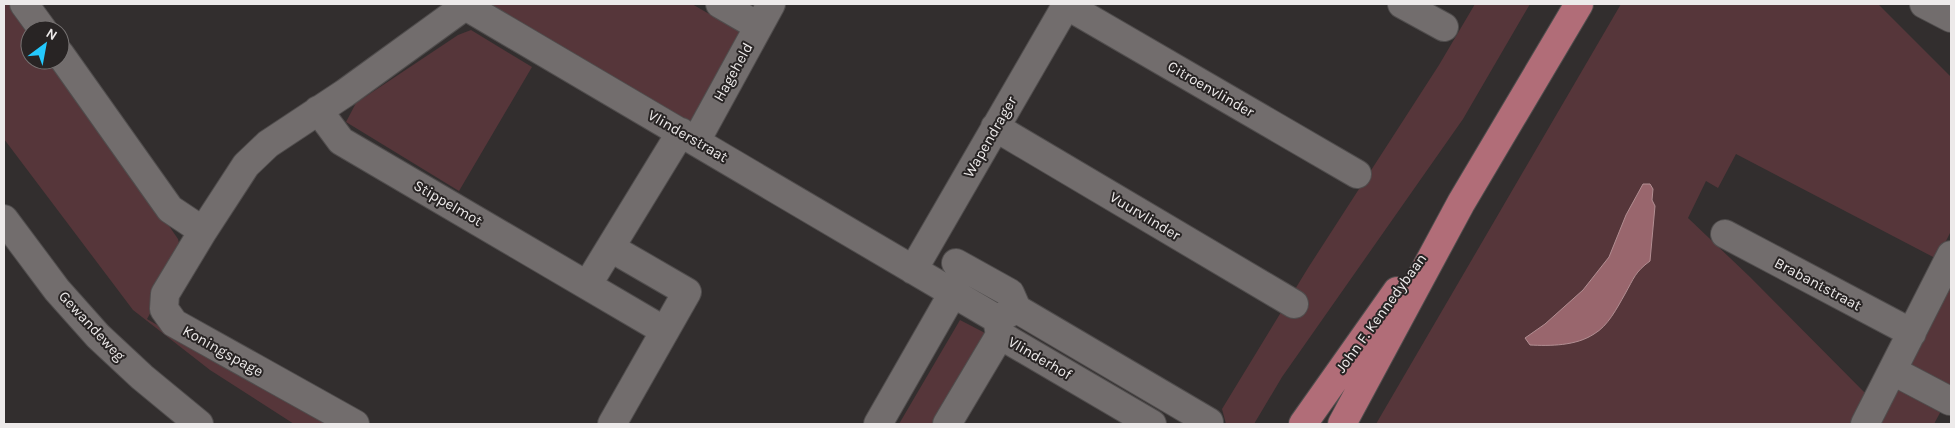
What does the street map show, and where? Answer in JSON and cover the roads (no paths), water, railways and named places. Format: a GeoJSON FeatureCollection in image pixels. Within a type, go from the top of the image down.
{"type":"FeatureCollection","features":[{"type":"Feature","properties":{"kind":"main road","name":"John F. Kennedybaan"},"geometry":{"type":"LineString","coordinates":[[1342,424],[1461,203],[1579,4]]}},
{"type":"Feature","properties":{"kind":"main road","name":"John F. Kennedybaan"},"geometry":{"type":"LineString","coordinates":[[1303,424],[1461,203]]}},
{"type":"Feature","properties":{"kind":"street"},"geometry":{"type":"LineString","coordinates":[[720,4],[765,15]]}},
{"type":"Feature","properties":{"kind":"street"},"geometry":{"type":"LineString","coordinates":[[1402,4],[1444,27]]}},
{"type":"Feature","properties":{"kind":"street"},"geometry":{"type":"LineString","coordinates":[[1924,4],[1951,18]]}},
{"type":"Feature","properties":{"kind":"street"},"geometry":{"type":"LineString","coordinates":[[27,5],[37,20]]}},
{"type":"Feature","properties":{"kind":"street"},"geometry":{"type":"LineString","coordinates":[[70,68],[170,209],[203,231],[246,165],[268,144],[463,5]]}},
{"type":"Feature","properties":{"kind":"street","name":"Vlinderstraat"},"geometry":{"type":"LineString","coordinates":[[463,5],[913,270]]}},
{"type":"Feature","properties":{"kind":"street","name":"Wapendrager"},"geometry":{"type":"LineString","coordinates":[[913,270],[1066,5]]}},
{"type":"Feature","properties":{"kind":"street","name":"Citroenvlinder"},"geometry":{"type":"LineString","coordinates":[[1066,5],[1357,174]]}},
{"type":"Feature","properties":{"kind":"street","name":"Hageheld"},"geometry":{"type":"LineString","coordinates":[[688,136],[765,15]]}},
{"type":"Feature","properties":{"kind":"street","name":"Stippelmot"},"geometry":{"type":"LineString","coordinates":[[318,110],[341,141],[588,284],[665,331]]}},
{"type":"Feature","properties":{"kind":"street","name":"Vuurvlinder"},"geometry":{"type":"LineString","coordinates":[[995,127],[1294,304]]}},
{"type":"Feature","properties":{"kind":"street"},"geometry":{"type":"LineString","coordinates":[[588,284],[688,136]]}},
{"type":"Feature","properties":{"kind":"street","name":"Gewandeweg"},"geometry":{"type":"LineString","coordinates":[[4,219],[57,290],[98,336],[142,377],[201,423]]}},
{"type":"Feature","properties":{"kind":"street","name":"Koningspage"},"geometry":{"type":"LineString","coordinates":[[203,231],[165,294],[164,309],[174,323],[354,424]]}},
{"type":"Feature","properties":{"kind":"street","name":"Brabantstraat"},"geometry":{"type":"LineString","coordinates":[[1725,234],[1912,333]]}},
{"type":"Feature","properties":{"kind":"street"},"geometry":{"type":"LineString","coordinates":[[611,248],[687,292],[612,424]]}},
{"type":"Feature","properties":{"kind":"street"},"geometry":{"type":"LineString","coordinates":[[1865,424],[1951,255]]}},
{"type":"Feature","properties":{"kind":"street"},"geometry":{"type":"LineString","coordinates":[[948,424],[1005,321],[1010,293],[956,263]]}},
{"type":"Feature","properties":{"kind":"street","name":"Vlinderhof"},"geometry":{"type":"LineString","coordinates":[[913,270],[1005,321],[1152,424]]}},
{"type":"Feature","properties":{"kind":"street"},"geometry":{"type":"LineString","coordinates":[[878,424],[953,293]]}},
{"type":"Feature","properties":{"kind":"street"},"geometry":{"type":"LineString","coordinates":[[1005,321],[1209,422]]}},
{"type":"Feature","properties":{"kind":"street"},"geometry":{"type":"LineString","coordinates":[[1893,371],[1950,401]]}}]}
